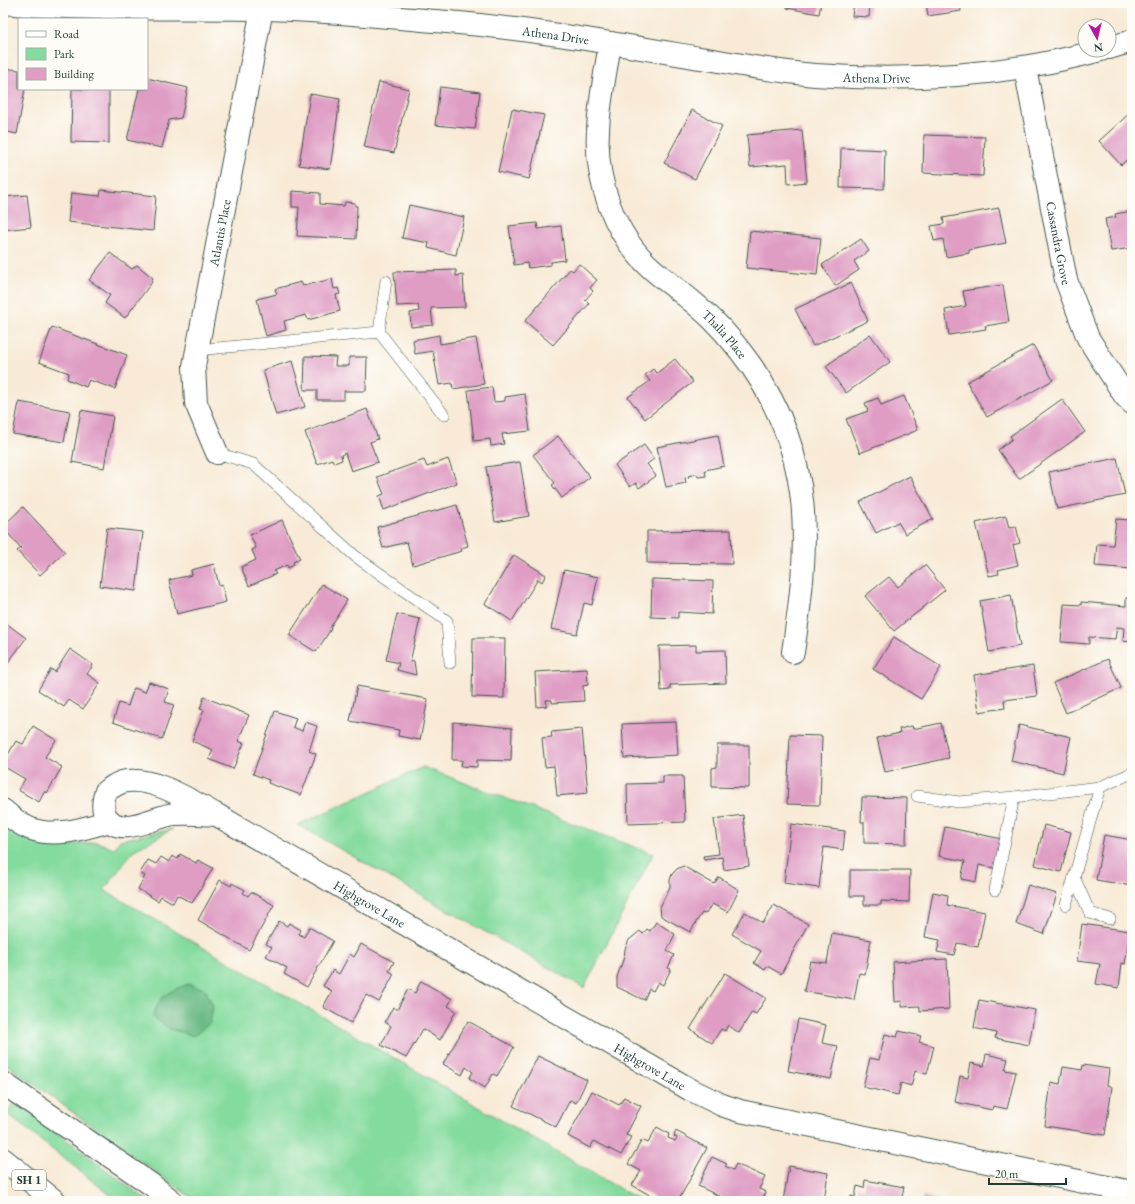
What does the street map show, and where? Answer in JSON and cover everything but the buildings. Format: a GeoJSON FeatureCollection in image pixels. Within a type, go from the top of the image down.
{"type":"FeatureCollection","features":[{"type":"Feature","properties":{"kind":"main road","name":"Athena Drive"},"geometry":{"type":"LineString","coordinates":[[5,3],[53,7],[162,6],[262,9],[452,22],[610,43],[813,75],[933,78],[1025,68],[1077,56]]}},
{"type":"Feature","properties":{"kind":"main road","name":"Atlantis Place"},"geometry":{"type":"LineString","coordinates":[[217,453],[196,403],[194,366],[262,9]]}},
{"type":"Feature","properties":{"kind":"main road"},"geometry":{"type":"LineString","coordinates":[[1117,46],[1132,41]]}},
{"type":"Feature","properties":{"kind":"main road","name":"Thalia Place"},"geometry":{"type":"LineString","coordinates":[[610,43],[600,109],[598,152],[600,172],[616,222],[629,244],[641,258],[712,319],[737,347],[752,367],[774,404],[792,448],[799,477],[803,514],[804,547],[801,595],[792,652]]}},
{"type":"Feature","properties":{"kind":"main road","name":"Cassandra Grove"},"geometry":{"type":"LineString","coordinates":[[1025,68],[1066,280],[1088,338],[1124,396],[1132,403]]}},
{"type":"Feature","properties":{"kind":"main road","name":"Highgrove Lane"},"geometry":{"type":"LineString","coordinates":[[217,815],[174,814],[160,816],[127,826],[120,826],[110,822],[103,810],[103,804],[106,791],[121,782],[142,782],[159,786],[217,815],[691,1090],[722,1105],[740,1111],[1132,1192]]}},
{"type":"Feature","properties":{"kind":"main road","name":"Highgrove Lane"},"geometry":{"type":"LineString","coordinates":[[3,810],[21,824],[32,830],[47,832],[81,830],[110,822]]}},
{"type":"Feature","properties":{"kind":"main road"},"geometry":{"type":"LineString","coordinates":[[3,1083],[152,1185],[172,1201]]}},
{"type":"Feature","properties":{"kind":"main road","name":"SH 1"},"geometry":{"type":"LineString","coordinates":[[3,1159],[55,1201]]}},
{"type":"Feature","properties":{"kind":"lane"},"geometry":{"type":"LineString","coordinates":[[386,281],[379,332],[444,415]]}},
{"type":"Feature","properties":{"kind":"lane"},"geometry":{"type":"LineString","coordinates":[[197,350],[379,332]]}},
{"type":"Feature","properties":{"kind":"lane"},"geometry":{"type":"LineString","coordinates":[[217,453],[253,464],[355,556],[447,620],[450,663]]}},
{"type":"Feature","properties":{"kind":"lane"},"geometry":{"type":"LineString","coordinates":[[917,796],[959,802],[1014,797],[1100,787],[1132,773]]}},
{"type":"Feature","properties":{"kind":"lane"},"geometry":{"type":"LineString","coordinates":[[1066,905],[1100,787]]}},
{"type":"Feature","properties":{"kind":"lane"},"geometry":{"type":"LineString","coordinates":[[995,890],[1014,797]]}},
{"type":"Feature","properties":{"kind":"lane"},"geometry":{"type":"LineString","coordinates":[[1074,877],[1090,913],[1110,919]]}},
{"type":"Feature","properties":{"kind":"green space"},"geometry":{"type":"Polygon","coordinates":[[[423,767],[653,854],[584,988],[298,825],[423,767]]]}},
{"type":"Feature","properties":{"kind":"green space"},"geometry":{"type":"Polygon","coordinates":[[[3,821],[24,837],[70,845],[97,842],[114,849],[120,840],[173,829],[134,850],[104,890],[641,1201],[196,1201],[3,1062],[3,821]]]}},
{"type":"Feature","properties":{"kind":"green space"},"geometry":{"type":"Polygon","coordinates":[[[188,984],[205,989],[213,1006],[210,1023],[194,1036],[170,1029],[153,1017],[158,1004],[165,995],[188,984]]]}},
{"type":"Feature","properties":{"kind":"green space"},"geometry":{"type":"Polygon","coordinates":[[[15,1101],[148,1201],[118,1201],[7,1114],[15,1101]]]}}]}
